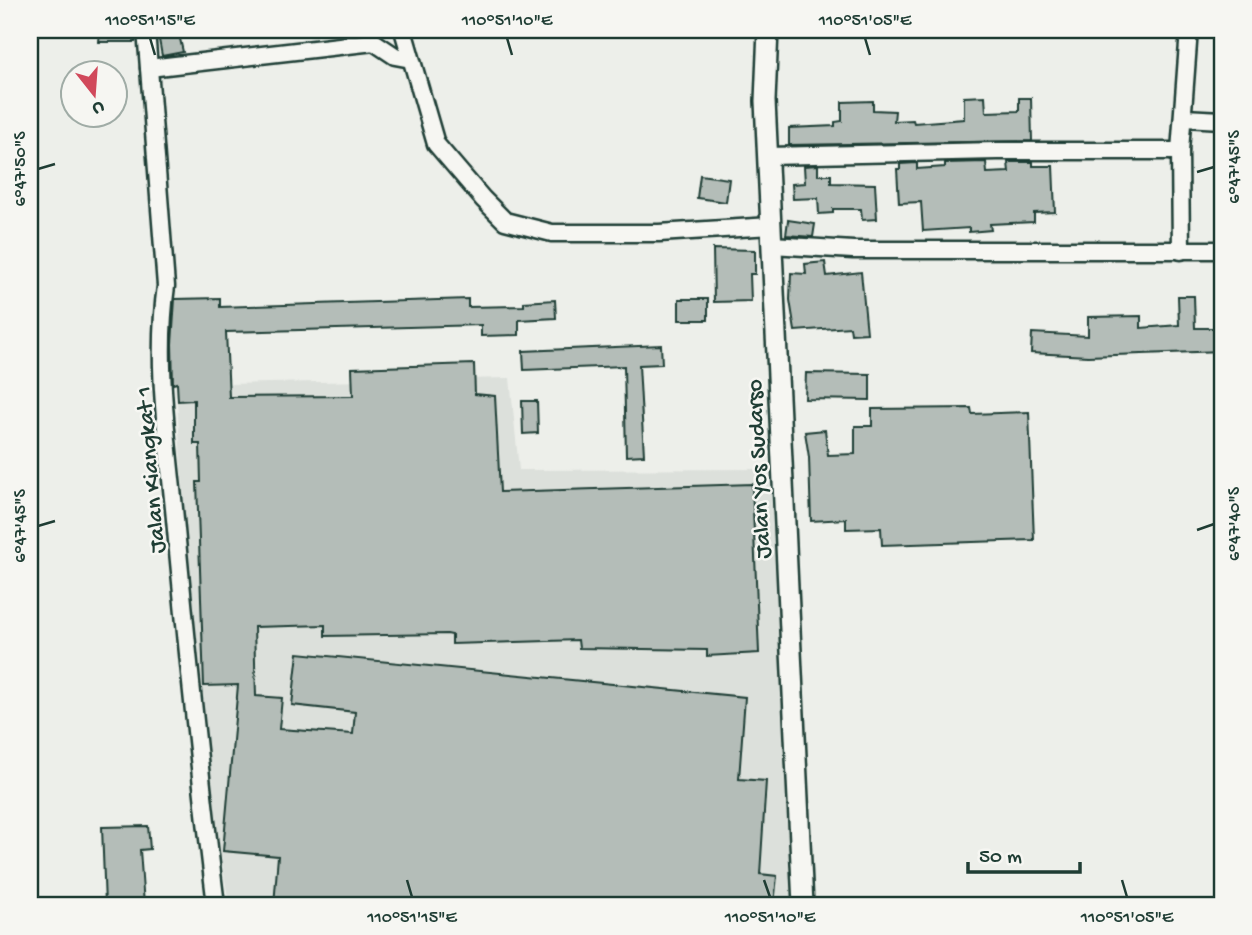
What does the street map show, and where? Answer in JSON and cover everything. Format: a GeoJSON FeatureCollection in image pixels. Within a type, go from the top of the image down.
{"type":"FeatureCollection","features":[{"type":"Feature","properties":{"kind":"street","name":"Jalan Kiangkat 1"},"geometry":{"type":"LineString","coordinates":[[146,30],[166,286],[160,324],[169,451],[195,732],[216,905]]}},
{"type":"Feature","properties":{"kind":"street"},"geometry":{"type":"LineString","coordinates":[[402,30],[436,144],[483,199],[505,220],[552,233],[771,236],[853,250],[1222,250]]}},
{"type":"Feature","properties":{"kind":"street","name":"Jalan Yos Sudarso"},"geometry":{"type":"LineString","coordinates":[[768,30],[765,101],[803,905]]}},
{"type":"Feature","properties":{"kind":"street"},"geometry":{"type":"LineString","coordinates":[[1181,251],[1180,151],[1189,30]]}},
{"type":"Feature","properties":{"kind":"street"},"geometry":{"type":"LineString","coordinates":[[149,68],[374,41],[395,56],[411,59]]}},
{"type":"Feature","properties":{"kind":"street"},"geometry":{"type":"LineString","coordinates":[[1184,118],[1222,120]]}},
{"type":"Feature","properties":{"kind":"street"},"geometry":{"type":"LineString","coordinates":[[768,156],[997,151],[1180,151]]}},
{"type":"Feature","properties":{"kind":"shaded area"},"geometry":{"type":"Polygon","coordinates":[[[510,378],[519,470],[768,469],[784,627],[795,905],[229,905],[197,709],[176,385],[510,378]]]}},
{"type":"Feature","properties":{"kind":"building"},"geometry":{"type":"Polygon","coordinates":[[[100,30],[136,30],[135,42],[99,42],[100,30]]]}},
{"type":"Feature","properties":{"kind":"building"},"geometry":{"type":"Polygon","coordinates":[[[178,30],[183,52],[162,56],[158,34],[178,30]]]}},
{"type":"Feature","properties":{"kind":"building"},"geometry":{"type":"Polygon","coordinates":[[[985,96],[986,112],[1019,111],[1019,98],[1031,98],[1032,141],[789,145],[789,128],[835,126],[835,122],[842,121],[842,102],[873,101],[873,110],[895,111],[894,121],[913,120],[914,123],[964,119],[964,97],[985,96]]]}},
{"type":"Feature","properties":{"kind":"building"},"geometry":{"type":"Polygon","coordinates":[[[986,162],[987,173],[1009,172],[1008,162],[1033,162],[1033,166],[1053,166],[1055,212],[1034,213],[1034,222],[990,224],[991,230],[969,232],[969,228],[923,231],[921,202],[899,203],[897,169],[900,169],[900,164],[917,163],[917,169],[945,167],[945,163],[986,162]]]}},
{"type":"Feature","properties":{"kind":"building"},"geometry":{"type":"Polygon","coordinates":[[[818,165],[818,175],[831,175],[831,183],[875,184],[877,219],[862,220],[861,209],[833,209],[833,213],[819,214],[818,198],[793,199],[792,184],[805,183],[804,166],[818,165]]]}},
{"type":"Feature","properties":{"kind":"building"},"geometry":{"type":"Polygon","coordinates":[[[700,175],[729,179],[726,202],[697,198],[700,175]]]}},
{"type":"Feature","properties":{"kind":"building"},"geometry":{"type":"Polygon","coordinates":[[[788,220],[815,224],[813,237],[786,235],[788,220]]]}},
{"type":"Feature","properties":{"kind":"building"},"geometry":{"type":"Polygon","coordinates":[[[713,249],[755,250],[755,274],[750,274],[751,301],[714,302],[713,249]]]}},
{"type":"Feature","properties":{"kind":"building"},"geometry":{"type":"Polygon","coordinates":[[[825,262],[827,276],[861,272],[867,333],[851,334],[850,327],[795,331],[790,300],[791,273],[806,274],[805,264],[825,262]]]}},
{"type":"Feature","properties":{"kind":"building"},"geometry":{"type":"Polygon","coordinates":[[[1178,296],[1194,296],[1195,328],[1222,328],[1222,351],[1088,356],[1031,353],[1032,333],[1088,336],[1088,317],[1141,316],[1141,328],[1179,325],[1178,296]]]}},
{"type":"Feature","properties":{"kind":"building"},"geometry":{"type":"Polygon","coordinates":[[[220,298],[220,307],[468,299],[468,307],[524,306],[524,302],[555,300],[556,318],[519,320],[519,335],[481,336],[481,325],[226,332],[229,397],[353,396],[352,368],[474,364],[475,394],[495,396],[500,492],[752,484],[759,653],[707,656],[707,650],[579,648],[578,640],[452,644],[452,635],[447,634],[325,636],[325,625],[254,627],[256,696],[282,698],[279,729],[353,734],[355,712],[292,705],[298,653],[745,697],[739,779],[766,781],[760,874],[777,876],[774,905],[274,905],[278,856],[223,851],[238,685],[204,686],[197,482],[201,482],[200,444],[194,444],[194,400],[178,401],[177,383],[173,384],[172,344],[175,299],[220,298]]]}},
{"type":"Feature","properties":{"kind":"building"},"geometry":{"type":"Polygon","coordinates":[[[679,299],[708,299],[708,320],[679,320],[679,299]]]}},
{"type":"Feature","properties":{"kind":"building"},"geometry":{"type":"Polygon","coordinates":[[[661,345],[662,364],[639,365],[644,455],[626,456],[624,366],[524,370],[523,351],[661,345]]]}},
{"type":"Feature","properties":{"kind":"building"},"geometry":{"type":"Polygon","coordinates":[[[806,373],[870,374],[870,400],[805,399],[806,373]]]}},
{"type":"Feature","properties":{"kind":"building"},"geometry":{"type":"Polygon","coordinates":[[[522,401],[537,401],[538,433],[523,434],[522,401]]]}},
{"type":"Feature","properties":{"kind":"building"},"geometry":{"type":"Polygon","coordinates":[[[971,408],[972,414],[1029,412],[1034,540],[882,545],[881,528],[846,529],[846,519],[811,521],[809,457],[805,432],[825,430],[828,455],[855,454],[855,426],[872,426],[872,409],[971,408]]]}},
{"type":"Feature","properties":{"kind":"building"},"geometry":{"type":"Polygon","coordinates":[[[148,826],[150,849],[140,850],[144,905],[105,905],[102,827],[148,826]]]}}]}
